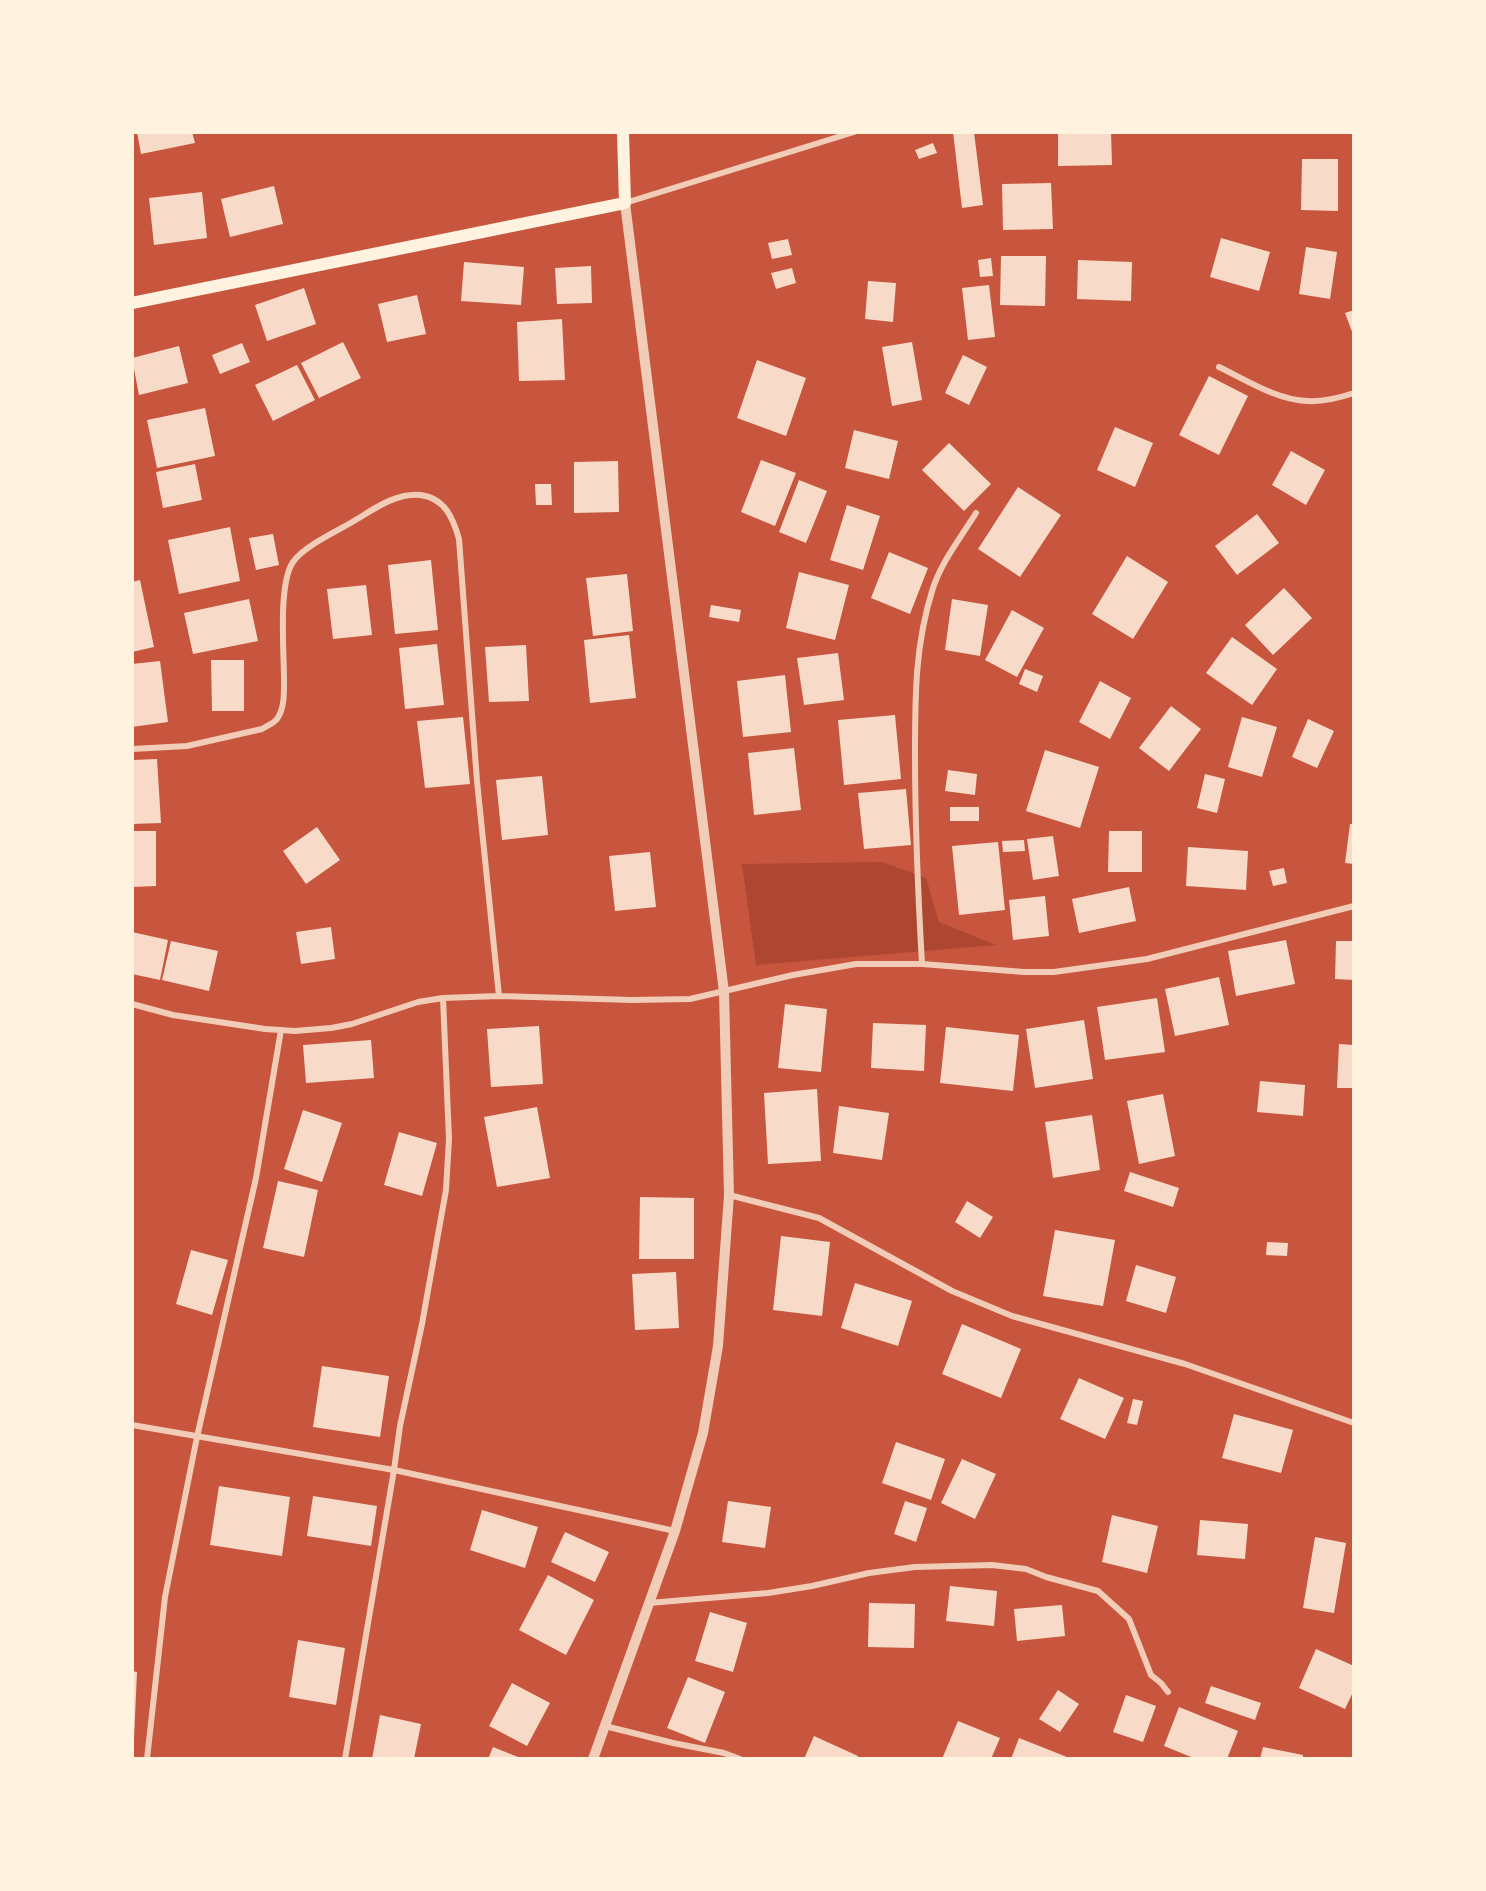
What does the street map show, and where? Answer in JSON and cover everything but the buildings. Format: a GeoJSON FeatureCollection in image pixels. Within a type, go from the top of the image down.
{"type":"FeatureCollection","features":[{"type":"Feature","properties":{"kind":"main road"},"geometry":{"type":"LineString","coordinates":[[132,303],[626,202],[623,132]]}},
{"type":"Feature","properties":{"kind":"street"},"geometry":{"type":"LineString","coordinates":[[593,1759],[675,1532],[703,1433],[718,1346],[729,1195],[724,992],[626,202],[854,132]]}},
{"type":"Feature","properties":{"kind":"street"},"geometry":{"type":"LineString","coordinates":[[1219,367],[1277,394],[1307,401],[1338,398],[1354,393]]}},
{"type":"Feature","properties":{"kind":"street"},"geometry":{"type":"LineString","coordinates":[[132,749],[187,746],[262,729],[271,723],[277,718],[284,694],[284,602],[287,575],[294,560],[386,501],[412,495],[438,500],[455,524],[459,539],[477,781],[499,996]]}},
{"type":"Feature","properties":{"kind":"street"},"geometry":{"type":"LineString","coordinates":[[922,964],[915,824],[915,682],[919,645],[933,587],[976,513]]}},
{"type":"Feature","properties":{"kind":"street"},"geometry":{"type":"LineString","coordinates":[[132,1004],[173,1015],[295,1031],[330,1028],[379,1016],[418,1002],[443,998],[499,996],[632,1000],[690,999],[793,975],[856,964],[922,964],[1024,972],[1066,970],[1147,959],[1354,906]]}},
{"type":"Feature","properties":{"kind":"street"},"geometry":{"type":"LineString","coordinates":[[345,1759],[400,1426],[422,1324],[446,1190],[449,1139],[443,998]]}},
{"type":"Feature","properties":{"kind":"street"},"geometry":{"type":"LineString","coordinates":[[147,1759],[165,1597],[197,1437],[256,1178],[281,1030]]}},
{"type":"Feature","properties":{"kind":"street"},"geometry":{"type":"LineString","coordinates":[[729,1195],[819,1218],[952,1291],[1012,1316],[1185,1364],[1354,1423]]}},
{"type":"Feature","properties":{"kind":"street"},"geometry":{"type":"LineString","coordinates":[[132,1425],[394,1470],[675,1532]]}},
{"type":"Feature","properties":{"kind":"street"},"geometry":{"type":"LineString","coordinates":[[649,1603],[768,1593],[869,1573],[915,1567],[992,1565],[1026,1569],[1046,1577],[1098,1591],[1129,1619],[1151,1676],[1168,1692]]}},
{"type":"Feature","properties":{"kind":"street"},"geometry":{"type":"LineString","coordinates":[[605,1726],[724,1753],[740,1759]]}},
{"type":"Feature","properties":{"kind":"shaded area"},"geometry":{"type":"Polygon","coordinates":[[[882,862],[926,878],[939,922],[996,945],[756,965],[742,864],[882,862]]]}}]}
